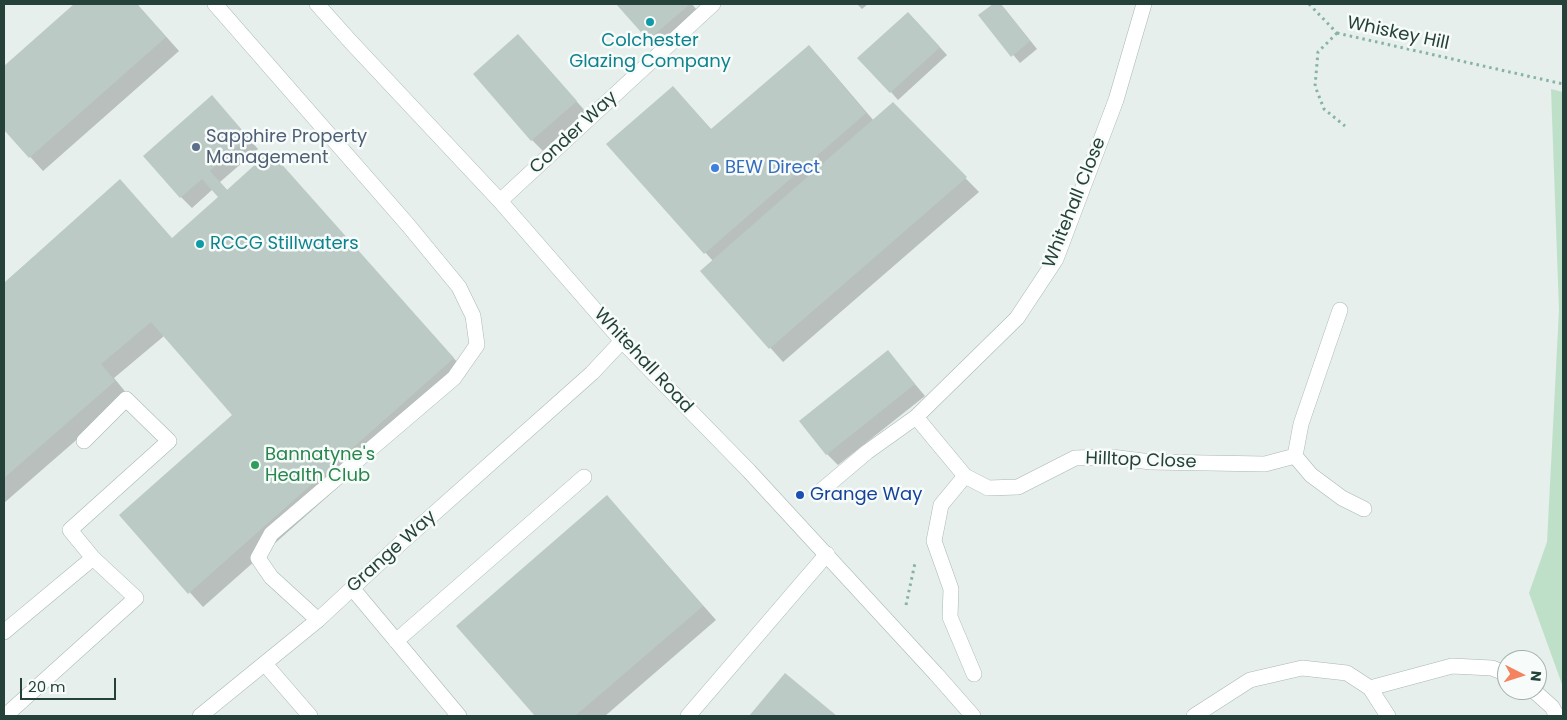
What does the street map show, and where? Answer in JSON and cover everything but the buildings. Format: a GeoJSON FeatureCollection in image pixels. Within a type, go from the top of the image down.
{"type":"FeatureCollection","features":[{"type":"Feature","properties":{"kind":"street"},"geometry":{"type":"LineString","coordinates":[[215,4],[408,225],[459,287],[474,316],[477,345],[454,378],[271,534],[258,558],[271,577],[318,620]]}},
{"type":"Feature","properties":{"kind":"street","name":"Whitehall Road"},"geometry":{"type":"LineString","coordinates":[[317,4],[500,201],[622,341],[827,554],[973,716]]}},
{"type":"Feature","properties":{"kind":"street","name":"Conder Way"},"geometry":{"type":"LineString","coordinates":[[500,201],[713,4]]}},
{"type":"Feature","properties":{"kind":"street","name":"Whitehall Close"},"geometry":{"type":"LineString","coordinates":[[822,490],[867,452],[916,416],[1017,318],[1056,259],[1116,100],[1144,4]]}},
{"type":"Feature","properties":{"kind":"street"},"geometry":{"type":"LineString","coordinates":[[1340,310],[1301,424],[1295,456],[1312,474],[1342,498],[1364,508]]}},
{"type":"Feature","properties":{"kind":"street","name":"Grange Way"},"geometry":{"type":"LineString","coordinates":[[200,716],[318,620],[592,374],[622,341]]}},
{"type":"Feature","properties":{"kind":"street"},"geometry":{"type":"LineString","coordinates":[[5,716],[136,598],[93,558],[70,530],[169,441],[126,399],[84,441]]}},
{"type":"Feature","properties":{"kind":"street"},"geometry":{"type":"LineString","coordinates":[[916,416],[965,476],[941,504],[934,541],[951,589],[950,617],[974,674]]}},
{"type":"Feature","properties":{"kind":"street","name":"Hilltop Close"},"geometry":{"type":"LineString","coordinates":[[965,476],[988,488],[1018,487],[1075,458],[1111,457],[1151,462],[1265,464],[1295,456]]}},
{"type":"Feature","properties":{"kind":"street"},"geometry":{"type":"LineString","coordinates":[[396,641],[584,477]]}},
{"type":"Feature","properties":{"kind":"street"},"geometry":{"type":"LineString","coordinates":[[688,716],[827,554]]}},
{"type":"Feature","properties":{"kind":"street"},"geometry":{"type":"LineString","coordinates":[[4,632],[93,558]]}},
{"type":"Feature","properties":{"kind":"street"},"geometry":{"type":"LineString","coordinates":[[352,588],[459,716]]}},
{"type":"Feature","properties":{"kind":"street"},"geometry":{"type":"LineString","coordinates":[[265,664],[310,716]]}},
{"type":"Feature","properties":{"kind":"street"},"geometry":{"type":"LineString","coordinates":[[1370,688],[1452,666],[1492,668],[1497,670]]}},
{"type":"Feature","properties":{"kind":"street"},"geometry":{"type":"LineString","coordinates":[[1194,716],[1250,680],[1302,668],[1347,673],[1370,688],[1388,716]]}},
{"type":"Feature","properties":{"kind":"street"},"geometry":{"type":"LineString","coordinates":[[1544,700],[1552,707],[1557,716]]}},
{"type":"Feature","properties":{"kind":"path"},"geometry":{"type":"LineString","coordinates":[[1309,4],[1337,33]]}},
{"type":"Feature","properties":{"kind":"path","name":"Whiskey Hill"},"geometry":{"type":"LineString","coordinates":[[1345,126],[1324,109],[1315,86],[1318,52],[1337,33],[1563,84]]}},
{"type":"Feature","properties":{"kind":"path"},"geometry":{"type":"LineString","coordinates":[[911,612],[906,605],[916,561],[939,555]]}},
{"type":"Feature","properties":{"kind":"green space"},"geometry":{"type":"Polygon","coordinates":[[[1551,89],[1563,92],[1563,687],[1529,593],[1547,542],[1559,310],[1551,89]]]}},
{"type":"Feature","properties":{"kind":"place","name":"Colchester Glazing Company"},"geometry":{"type":"Point","coordinates":[650,22]}},
{"type":"Feature","properties":{"kind":"place","name":"Sapphire Property Management"},"geometry":{"type":"Point","coordinates":[196,147]}},
{"type":"Feature","properties":{"kind":"place","name":"BEW Direct"},"geometry":{"type":"Point","coordinates":[715,168]}},
{"type":"Feature","properties":{"kind":"place","name":"RCCG Stillwaters"},"geometry":{"type":"Point","coordinates":[200,244]}},
{"type":"Feature","properties":{"kind":"place","name":"Bannatyne's Health Club"},"geometry":{"type":"Point","coordinates":[255,465]}},
{"type":"Feature","properties":{"kind":"place","name":"Grange Way"},"geometry":{"type":"Point","coordinates":[800,495]}}]}
